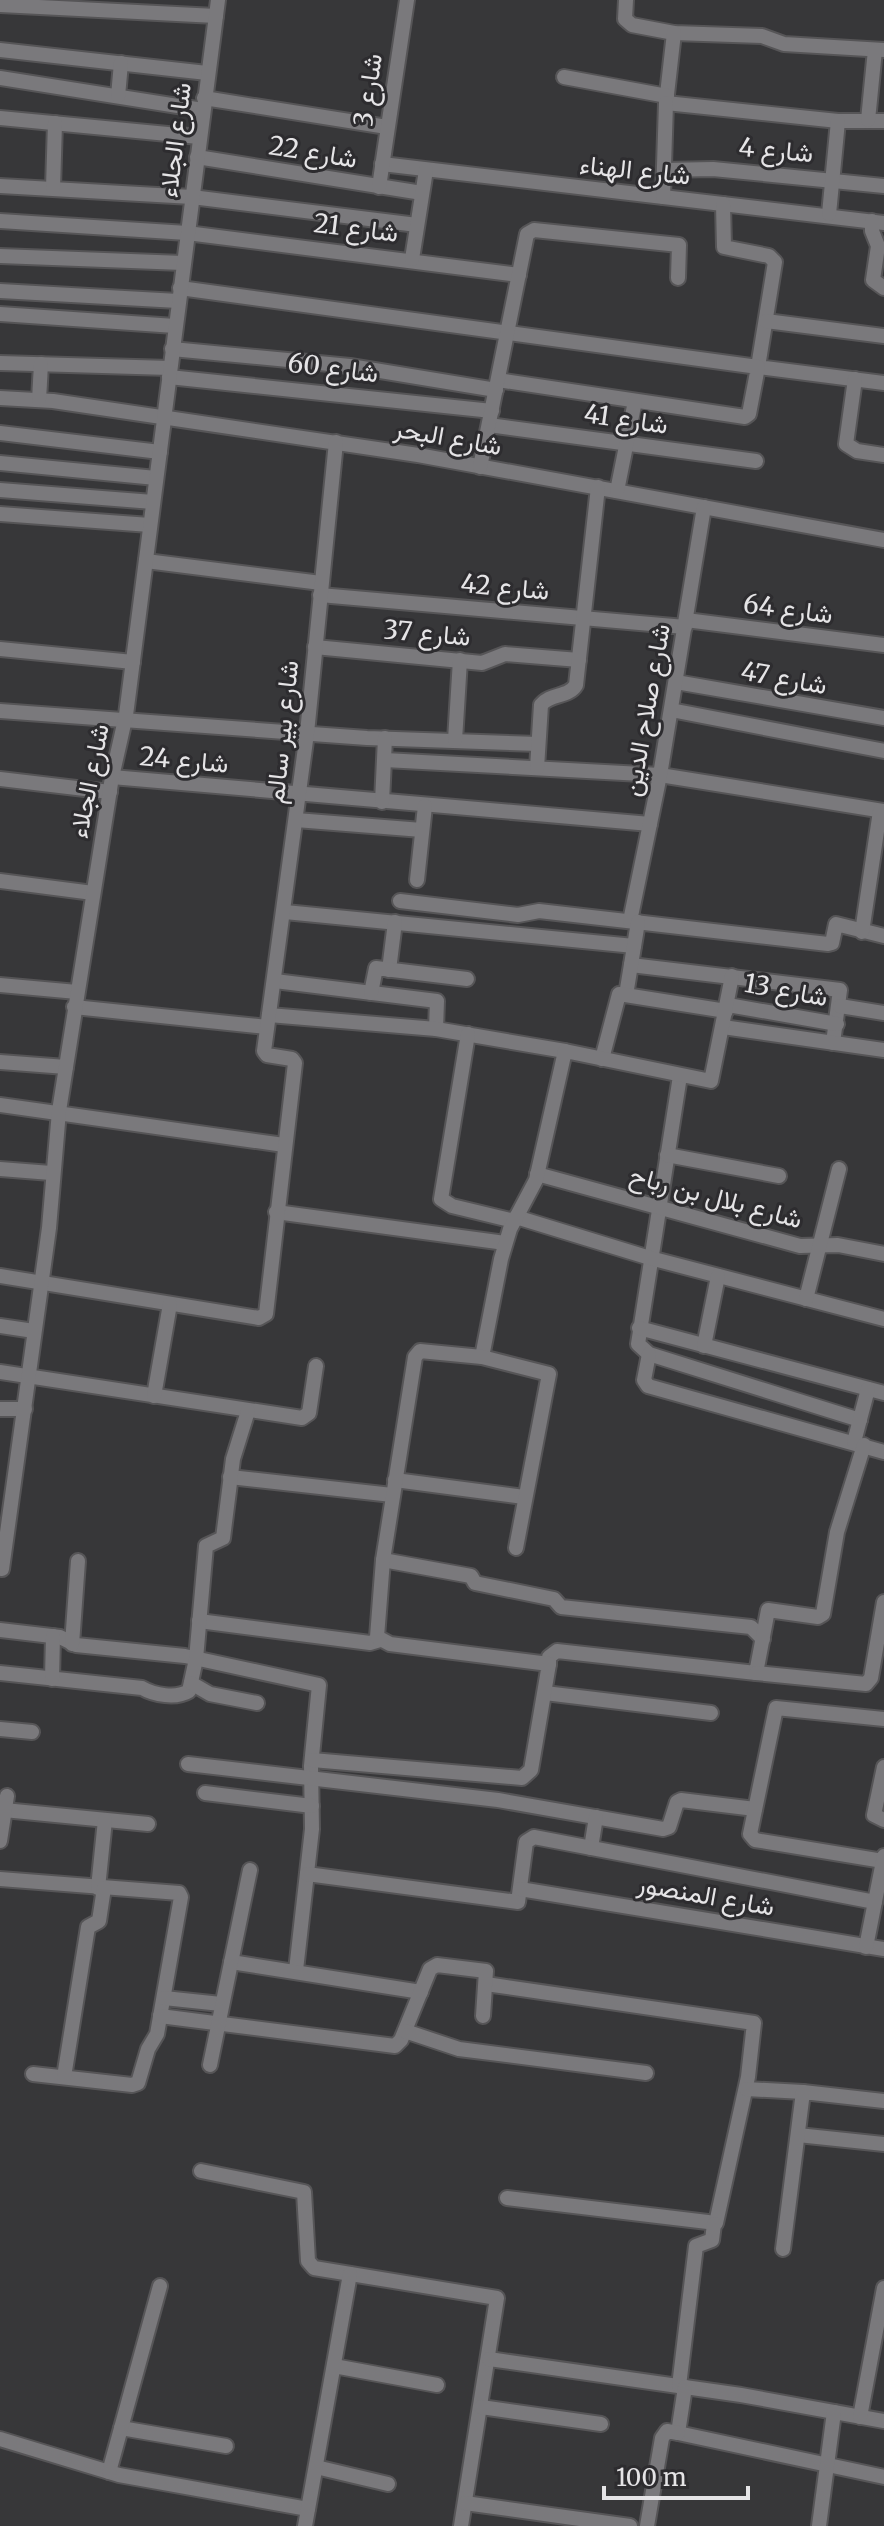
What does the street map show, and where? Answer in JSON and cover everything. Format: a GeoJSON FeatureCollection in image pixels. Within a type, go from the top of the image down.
{"type":"FeatureCollection","features":[{"type":"Feature","properties":{"kind":"street","name":"شارع الجلاء"},"geometry":{"type":"LineString","coordinates":[[2,1569],[4,1521],[25,1409],[42,1282],[59,1111],[133,662],[218,0]]}},
{"type":"Feature","properties":{"kind":"street","name":"شارع 3"},"geometry":{"type":"LineString","coordinates":[[379,187],[407,0]]}},
{"type":"Feature","properties":{"kind":"street"},"geometry":{"type":"LineString","coordinates":[[626,0],[625,19],[629,24],[674,33],[762,36],[784,44],[880,50],[868,120]]}},
{"type":"Feature","properties":{"kind":"street"},"geometry":{"type":"LineString","coordinates":[[0,5],[216,16]]}},
{"type":"Feature","properties":{"kind":"street"},"geometry":{"type":"LineString","coordinates":[[663,197],[666,100],[674,33]]}},
{"type":"Feature","properties":{"kind":"street"},"geometry":{"type":"LineString","coordinates":[[207,73],[7,50],[6,79],[118,96],[387,127]]}},
{"type":"Feature","properties":{"kind":"street"},"geometry":{"type":"LineString","coordinates":[[118,96],[121,63]]}},
{"type":"Feature","properties":{"kind":"street"},"geometry":{"type":"LineString","coordinates":[[564,77],[666,100],[838,121],[884,121]]}},
{"type":"Feature","properties":{"kind":"street"},"geometry":{"type":"LineString","coordinates":[[0,118],[199,137]]}},
{"type":"Feature","properties":{"kind":"street"},"geometry":{"type":"LineString","coordinates":[[829,214],[838,121]]}},
{"type":"Feature","properties":{"kind":"street"},"geometry":{"type":"LineString","coordinates":[[53,188],[55,123]]}},
{"type":"Feature","properties":{"kind":"street","name":"شارع 22"},"geometry":{"type":"LineString","coordinates":[[197,157],[422,193]]}},
{"type":"Feature","properties":{"kind":"street","name":"شارع الهناء"},"geometry":{"type":"LineString","coordinates":[[382,164],[878,222]]}},
{"type":"Feature","properties":{"kind":"street","name":"شارع 4"},"geometry":{"type":"LineString","coordinates":[[664,170],[713,169],[832,178],[884,186]]}},
{"type":"Feature","properties":{"kind":"street"},"geometry":{"type":"LineString","coordinates":[[412,259],[426,170]]}},
{"type":"Feature","properties":{"kind":"street"},"geometry":{"type":"LineString","coordinates":[[0,186],[192,197],[417,225]]}},
{"type":"Feature","properties":{"kind":"street"},"geometry":{"type":"LineString","coordinates":[[172,349],[350,366],[745,417],[749,414],[775,262],[769,256],[724,246],[723,204]]}},
{"type":"Feature","properties":{"kind":"street","name":"شارع 21"},"geometry":{"type":"LineString","coordinates":[[0,221],[187,233],[412,259],[519,275]]}},
{"type":"Feature","properties":{"kind":"street"},"geometry":{"type":"LineString","coordinates":[[878,222],[872,231],[878,246],[873,280],[884,288]]}},
{"type":"Feature","properties":{"kind":"street"},"geometry":{"type":"LineString","coordinates":[[480,467],[527,234],[534,230],[679,245],[678,278]]}},
{"type":"Feature","properties":{"kind":"street"},"geometry":{"type":"LineString","coordinates":[[0,256],[183,263]]}},
{"type":"Feature","properties":{"kind":"street"},"geometry":{"type":"LineString","coordinates":[[0,291],[179,294],[884,383]]}},
{"type":"Feature","properties":{"kind":"street"},"geometry":{"type":"LineString","coordinates":[[0,314],[175,326]]}},
{"type":"Feature","properties":{"kind":"street"},"geometry":{"type":"LineString","coordinates":[[766,321],[884,336]]}},
{"type":"Feature","properties":{"kind":"street","name":"شارع 60"},"geometry":{"type":"LineString","coordinates":[[0,363],[170,373],[490,418]]}},
{"type":"Feature","properties":{"kind":"street"},"geometry":{"type":"LineString","coordinates":[[39,400],[41,364]]}},
{"type":"Feature","properties":{"kind":"street"},"geometry":{"type":"LineString","coordinates":[[855,379],[846,444],[857,451],[884,455]]}},
{"type":"Feature","properties":{"kind":"street"},"geometry":{"type":"LineString","coordinates":[[0,414],[1,398]]}},
{"type":"Feature","properties":{"kind":"street","name":"شارع البحر"},"geometry":{"type":"LineString","coordinates":[[1,398],[39,400],[336,442],[884,540]]}},
{"type":"Feature","properties":{"kind":"street"},"geometry":{"type":"LineString","coordinates":[[617,491],[635,401]]}},
{"type":"Feature","properties":{"kind":"street","name":"شارع 41"},"geometry":{"type":"LineString","coordinates":[[490,418],[626,443],[756,461]]}},
{"type":"Feature","properties":{"kind":"street"},"geometry":{"type":"LineString","coordinates":[[0,433],[160,452]]}},
{"type":"Feature","properties":{"kind":"street","name":"شارع بير سالم"},"geometry":{"type":"LineString","coordinates":[[268,1021],[307,733],[336,442]]}},
{"type":"Feature","properties":{"kind":"street"},"geometry":{"type":"LineString","coordinates":[[153,502],[4,490],[7,463],[156,478]]}},
{"type":"Feature","properties":{"kind":"street"},"geometry":{"type":"LineString","coordinates":[[80,496],[86,472]]}},
{"type":"Feature","properties":{"kind":"street"},"geometry":{"type":"LineString","coordinates":[[537,768],[542,702],[573,690],[586,618],[598,487]]}},
{"type":"Feature","properties":{"kind":"street","name":"شارع صلاح الدين"},"geometry":{"type":"LineString","coordinates":[[602,1059],[615,999],[619,994],[626,995],[634,946],[634,922],[704,507]]}},
{"type":"Feature","properties":{"kind":"street"},"geometry":{"type":"LineString","coordinates":[[0,514],[150,525]]}},
{"type":"Feature","properties":{"kind":"street","name":"شارع 42"},"geometry":{"type":"LineString","coordinates":[[146,561],[321,589],[586,618],[685,623]]}},
{"type":"Feature","properties":{"kind":"street","name":"شارع 64"},"geometry":{"type":"LineString","coordinates":[[685,623],[884,645]]}},
{"type":"Feature","properties":{"kind":"street","name":"شارع 37"},"geometry":{"type":"LineString","coordinates":[[315,647],[482,663],[505,654],[579,660]]}},
{"type":"Feature","properties":{"kind":"street"},"geometry":{"type":"LineString","coordinates":[[0,649],[133,662]]}},
{"type":"Feature","properties":{"kind":"street"},"geometry":{"type":"LineString","coordinates":[[455,740],[460,660]]}},
{"type":"Feature","properties":{"kind":"street","name":"شارع 47"},"geometry":{"type":"LineString","coordinates":[[676,682],[884,718]]}},
{"type":"Feature","properties":{"kind":"street"},"geometry":{"type":"LineString","coordinates":[[671,710],[884,751]]}},
{"type":"Feature","properties":{"kind":"street"},"geometry":{"type":"LineString","coordinates":[[0,711],[385,738],[538,744]]}},
{"type":"Feature","properties":{"kind":"street"},"geometry":{"type":"LineString","coordinates":[[382,802],[385,738]]}},
{"type":"Feature","properties":{"kind":"street"},"geometry":{"type":"LineString","coordinates":[[385,760],[660,775],[882,811],[876,884],[862,932]]}},
{"type":"Feature","properties":{"kind":"street","name":"شارع 24"},"geometry":{"type":"LineString","coordinates":[[0,779],[299,795],[650,824]]}},
{"type":"Feature","properties":{"kind":"street"},"geometry":{"type":"LineString","coordinates":[[417,880],[425,806]]}},
{"type":"Feature","properties":{"kind":"street"},"geometry":{"type":"LineString","coordinates":[[296,820],[422,830]]}},
{"type":"Feature","properties":{"kind":"street"},"geometry":{"type":"LineString","coordinates":[[0,881],[93,893]]}},
{"type":"Feature","properties":{"kind":"street"},"geometry":{"type":"LineString","coordinates":[[400,901],[518,915],[535,911],[830,945],[836,924],[884,936]]}},
{"type":"Feature","properties":{"kind":"street"},"geometry":{"type":"LineString","coordinates":[[285,912],[634,946]]}},
{"type":"Feature","properties":{"kind":"street"},"geometry":{"type":"LineString","coordinates":[[389,970],[395,922]]}},
{"type":"Feature","properties":{"kind":"street"},"geometry":{"type":"LineString","coordinates":[[631,965],[839,989],[843,993],[833,1043]]}},
{"type":"Feature","properties":{"kind":"street"},"geometry":{"type":"LineString","coordinates":[[371,993],[374,970],[467,979]]}},
{"type":"Feature","properties":{"kind":"street"},"geometry":{"type":"LineString","coordinates":[[0,985],[76,1000],[268,1021],[436,1029],[565,1051],[704,1082],[713,1079],[732,976]]}},
{"type":"Feature","properties":{"kind":"street"},"geometry":{"type":"LineString","coordinates":[[275,981],[437,1001],[436,1029]]}},
{"type":"Feature","properties":{"kind":"street","name":"شارع 13"},"geometry":{"type":"LineString","coordinates":[[626,995],[837,1024]]}},
{"type":"Feature","properties":{"kind":"street"},"geometry":{"type":"LineString","coordinates":[[840,1006],[884,1013]]}},
{"type":"Feature","properties":{"kind":"street"},"geometry":{"type":"LineString","coordinates":[[0,1276],[263,1317],[269,1304],[276,1212],[295,1063],[290,1058],[266,1054],[268,1021]]}},
{"type":"Feature","properties":{"kind":"street"},"geometry":{"type":"LineString","coordinates":[[723,1027],[884,1050]]}},
{"type":"Feature","properties":{"kind":"street"},"geometry":{"type":"LineString","coordinates":[[468,1034],[441,1199],[452,1206],[515,1219],[884,1319]]}},
{"type":"Feature","properties":{"kind":"street"},"geometry":{"type":"LineString","coordinates":[[482,1357],[505,1243],[531,1193],[537,1174],[565,1051]]}},
{"type":"Feature","properties":{"kind":"street"},"geometry":{"type":"LineString","coordinates":[[0,1062],[66,1067]]}},
{"type":"Feature","properties":{"kind":"street"},"geometry":{"type":"LineString","coordinates":[[680,1076],[638,1344],[649,1354],[860,1420]]}},
{"type":"Feature","properties":{"kind":"street"},"geometry":{"type":"LineString","coordinates":[[0,1105],[284,1145]]}},
{"type":"Feature","properties":{"kind":"street"},"geometry":{"type":"LineString","coordinates":[[667,1155],[779,1176]]}},
{"type":"Feature","properties":{"kind":"street"},"geometry":{"type":"LineString","coordinates":[[0,1169],[51,1173]]}},
{"type":"Feature","properties":{"kind":"street"},"geometry":{"type":"LineString","coordinates":[[806,1299],[839,1169]]}},
{"type":"Feature","properties":{"kind":"street","name":"شارع بلال بن رباح"},"geometry":{"type":"LineString","coordinates":[[537,1174],[800,1246],[838,1245],[884,1254]]}},
{"type":"Feature","properties":{"kind":"street"},"geometry":{"type":"LineString","coordinates":[[276,1212],[505,1243]]}},
{"type":"Feature","properties":{"kind":"street"},"geometry":{"type":"LineString","coordinates":[[704,1346],[718,1276]]}},
{"type":"Feature","properties":{"kind":"street"},"geometry":{"type":"LineString","coordinates":[[154,1396],[170,1304]]}},
{"type":"Feature","properties":{"kind":"street"},"geometry":{"type":"LineString","coordinates":[[0,1326],[34,1331]]}},
{"type":"Feature","properties":{"kind":"street"},"geometry":{"type":"LineString","coordinates":[[639,1328],[884,1393]]}},
{"type":"Feature","properties":{"kind":"street"},"geometry":{"type":"LineString","coordinates":[[380,1640],[383,1560],[416,1353],[425,1351],[482,1357],[549,1374],[516,1548]]}},
{"type":"Feature","properties":{"kind":"street"},"geometry":{"type":"LineString","coordinates":[[649,1354],[644,1380],[648,1386],[884,1452]]}},
{"type":"Feature","properties":{"kind":"street"},"geometry":{"type":"LineString","coordinates":[[0,1372],[248,1411],[308,1416],[316,1366]]}},
{"type":"Feature","properties":{"kind":"street"},"geometry":{"type":"LineString","coordinates":[[756,1673],[770,1609],[818,1617],[823,1614],[868,1389]]}},
{"type":"Feature","properties":{"kind":"street"},"geometry":{"type":"LineString","coordinates":[[0,1409],[25,1409]]}},
{"type":"Feature","properties":{"kind":"street"},"geometry":{"type":"LineString","coordinates":[[0,1673],[183,1695],[191,1683],[196,1659],[206,1546],[223,1538],[230,1477],[248,1411]]}},
{"type":"Feature","properties":{"kind":"street"},"geometry":{"type":"LineString","coordinates":[[230,1477],[392,1495]]}},
{"type":"Feature","properties":{"kind":"street"},"geometry":{"type":"LineString","coordinates":[[395,1480],[524,1497]]}},
{"type":"Feature","properties":{"kind":"street"},"geometry":{"type":"LineString","coordinates":[[383,1560],[471,1576],[475,1583],[554,1599],[561,1607],[751,1627],[763,1639]]}},
{"type":"Feature","properties":{"kind":"street"},"geometry":{"type":"LineString","coordinates":[[72,1644],[78,1561]]}},
{"type":"Feature","properties":{"kind":"street"},"geometry":{"type":"LineString","coordinates":[[312,1760],[525,1777],[531,1770],[549,1657],[557,1651],[866,1684],[871,1678],[884,1602]]}},
{"type":"Feature","properties":{"kind":"street"},"geometry":{"type":"LineString","coordinates":[[199,1621],[370,1643],[380,1640],[549,1664]]}},
{"type":"Feature","properties":{"kind":"street"},"geometry":{"type":"LineString","coordinates":[[0,1630],[53,1636],[72,1644],[196,1659],[319,1685],[307,1874],[296,1970]]}},
{"type":"Feature","properties":{"kind":"street"},"geometry":{"type":"LineString","coordinates":[[52,1679],[53,1636]]}},
{"type":"Feature","properties":{"kind":"street"},"geometry":{"type":"LineString","coordinates":[[191,1683],[210,1694],[257,1703]]}},
{"type":"Feature","properties":{"kind":"street"},"geometry":{"type":"LineString","coordinates":[[545,1693],[711,1713]]}},
{"type":"Feature","properties":{"kind":"street"},"geometry":{"type":"LineString","coordinates":[[866,1947],[878,1900],[884,1858],[755,1840],[750,1834],[776,1708],[884,1719]]}},
{"type":"Feature","properties":{"kind":"street"},"geometry":{"type":"LineString","coordinates":[[0,1729],[32,1732]]}},
{"type":"Feature","properties":{"kind":"street"},"geometry":{"type":"LineString","coordinates":[[188,1764],[484,1799],[663,1829],[669,1827],[675,1805],[681,1800],[755,1809]]}},
{"type":"Feature","properties":{"kind":"street"},"geometry":{"type":"LineString","coordinates":[[884,1767],[874,1815],[884,1820]]}},
{"type":"Feature","properties":{"kind":"street"},"geometry":{"type":"LineString","coordinates":[[205,1793],[312,1806]]}},
{"type":"Feature","properties":{"kind":"street"},"geometry":{"type":"LineString","coordinates":[[0,1841],[6,1803],[148,1824]]}},
{"type":"Feature","properties":{"kind":"street"},"geometry":{"type":"LineString","coordinates":[[591,1848],[596,1817]]}},
{"type":"Feature","properties":{"kind":"street"},"geometry":{"type":"LineString","coordinates":[[64,2077],[88,1927],[99,1921],[105,1820]]}},
{"type":"Feature","properties":{"kind":"street"},"geometry":{"type":"LineString","coordinates":[[307,1874],[518,1902],[529,1838],[878,1900]]}},
{"type":"Feature","properties":{"kind":"street"},"geometry":{"type":"LineString","coordinates":[[210,2065],[250,1870]]}},
{"type":"Feature","properties":{"kind":"street"},"geometry":{"type":"LineString","coordinates":[[0,1879],[181,1894],[155,2040],[148,2049],[136,2085],[33,2074]]}},
{"type":"Feature","properties":{"kind":"street","name":"شارع المنصور"},"geometry":{"type":"LineString","coordinates":[[520,1889],[884,1949]]}},
{"type":"Feature","properties":{"kind":"street"},"geometry":{"type":"LineString","coordinates":[[231,1962],[421,1992]]}},
{"type":"Feature","properties":{"kind":"street"},"geometry":{"type":"LineString","coordinates":[[160,2016],[395,2046],[435,1965],[484,1969],[483,2016]]}},
{"type":"Feature","properties":{"kind":"street"},"geometry":{"type":"LineString","coordinates":[[486,1984],[752,2020],[754,2025],[746,2089],[712,2240],[696,2246],[678,2433]]}},
{"type":"Feature","properties":{"kind":"street"},"geometry":{"type":"LineString","coordinates":[[164,1998],[221,2004]]}},
{"type":"Feature","properties":{"kind":"street"},"geometry":{"type":"LineString","coordinates":[[405,2031],[459,2049],[646,2073]]}},
{"type":"Feature","properties":{"kind":"street"},"geometry":{"type":"LineString","coordinates":[[746,2089],[884,2101]]}},
{"type":"Feature","properties":{"kind":"street"},"geometry":{"type":"LineString","coordinates":[[783,2249],[803,2092]]}},
{"type":"Feature","properties":{"kind":"street"},"geometry":{"type":"LineString","coordinates":[[798,2135],[884,2144]]}},
{"type":"Feature","properties":{"kind":"street"},"geometry":{"type":"LineString","coordinates":[[201,2171],[304,2192],[309,2264],[350,2274],[495,2296],[499,2303],[461,2526]]}},
{"type":"Feature","properties":{"kind":"street"},"geometry":{"type":"LineString","coordinates":[[507,2198],[714,2224]]}},
{"type":"Feature","properties":{"kind":"street"},"geometry":{"type":"LineString","coordinates":[[305,2526],[350,2274]]}},
{"type":"Feature","properties":{"kind":"street"},"geometry":{"type":"LineString","coordinates":[[109,2472],[160,2286]]}},
{"type":"Feature","properties":{"kind":"street"},"geometry":{"type":"LineString","coordinates":[[860,2417],[884,2288]]}},
{"type":"Feature","properties":{"kind":"street"},"geometry":{"type":"LineString","coordinates":[[489,2359],[884,2421]]}},
{"type":"Feature","properties":{"kind":"street"},"geometry":{"type":"LineString","coordinates":[[334,2366],[437,2385]]}},
{"type":"Feature","properties":{"kind":"street"},"geometry":{"type":"LineString","coordinates":[[481,2407],[601,2424]]}},
{"type":"Feature","properties":{"kind":"street"},"geometry":{"type":"LineString","coordinates":[[819,2526],[834,2412]]}},
{"type":"Feature","properties":{"kind":"street"},"geometry":{"type":"LineString","coordinates":[[121,2428],[226,2446]]}},
{"type":"Feature","properties":{"kind":"street"},"geometry":{"type":"LineString","coordinates":[[647,2526],[662,2438],[667,2431],[884,2477]]}},
{"type":"Feature","properties":{"kind":"street"},"geometry":{"type":"LineString","coordinates":[[0,2439],[109,2472],[308,2509]]}},
{"type":"Feature","properties":{"kind":"street"},"geometry":{"type":"LineString","coordinates":[[316,2467],[388,2484]]}},
{"type":"Feature","properties":{"kind":"street"},"geometry":{"type":"LineString","coordinates":[[465,2503],[630,2526]]}}]}
